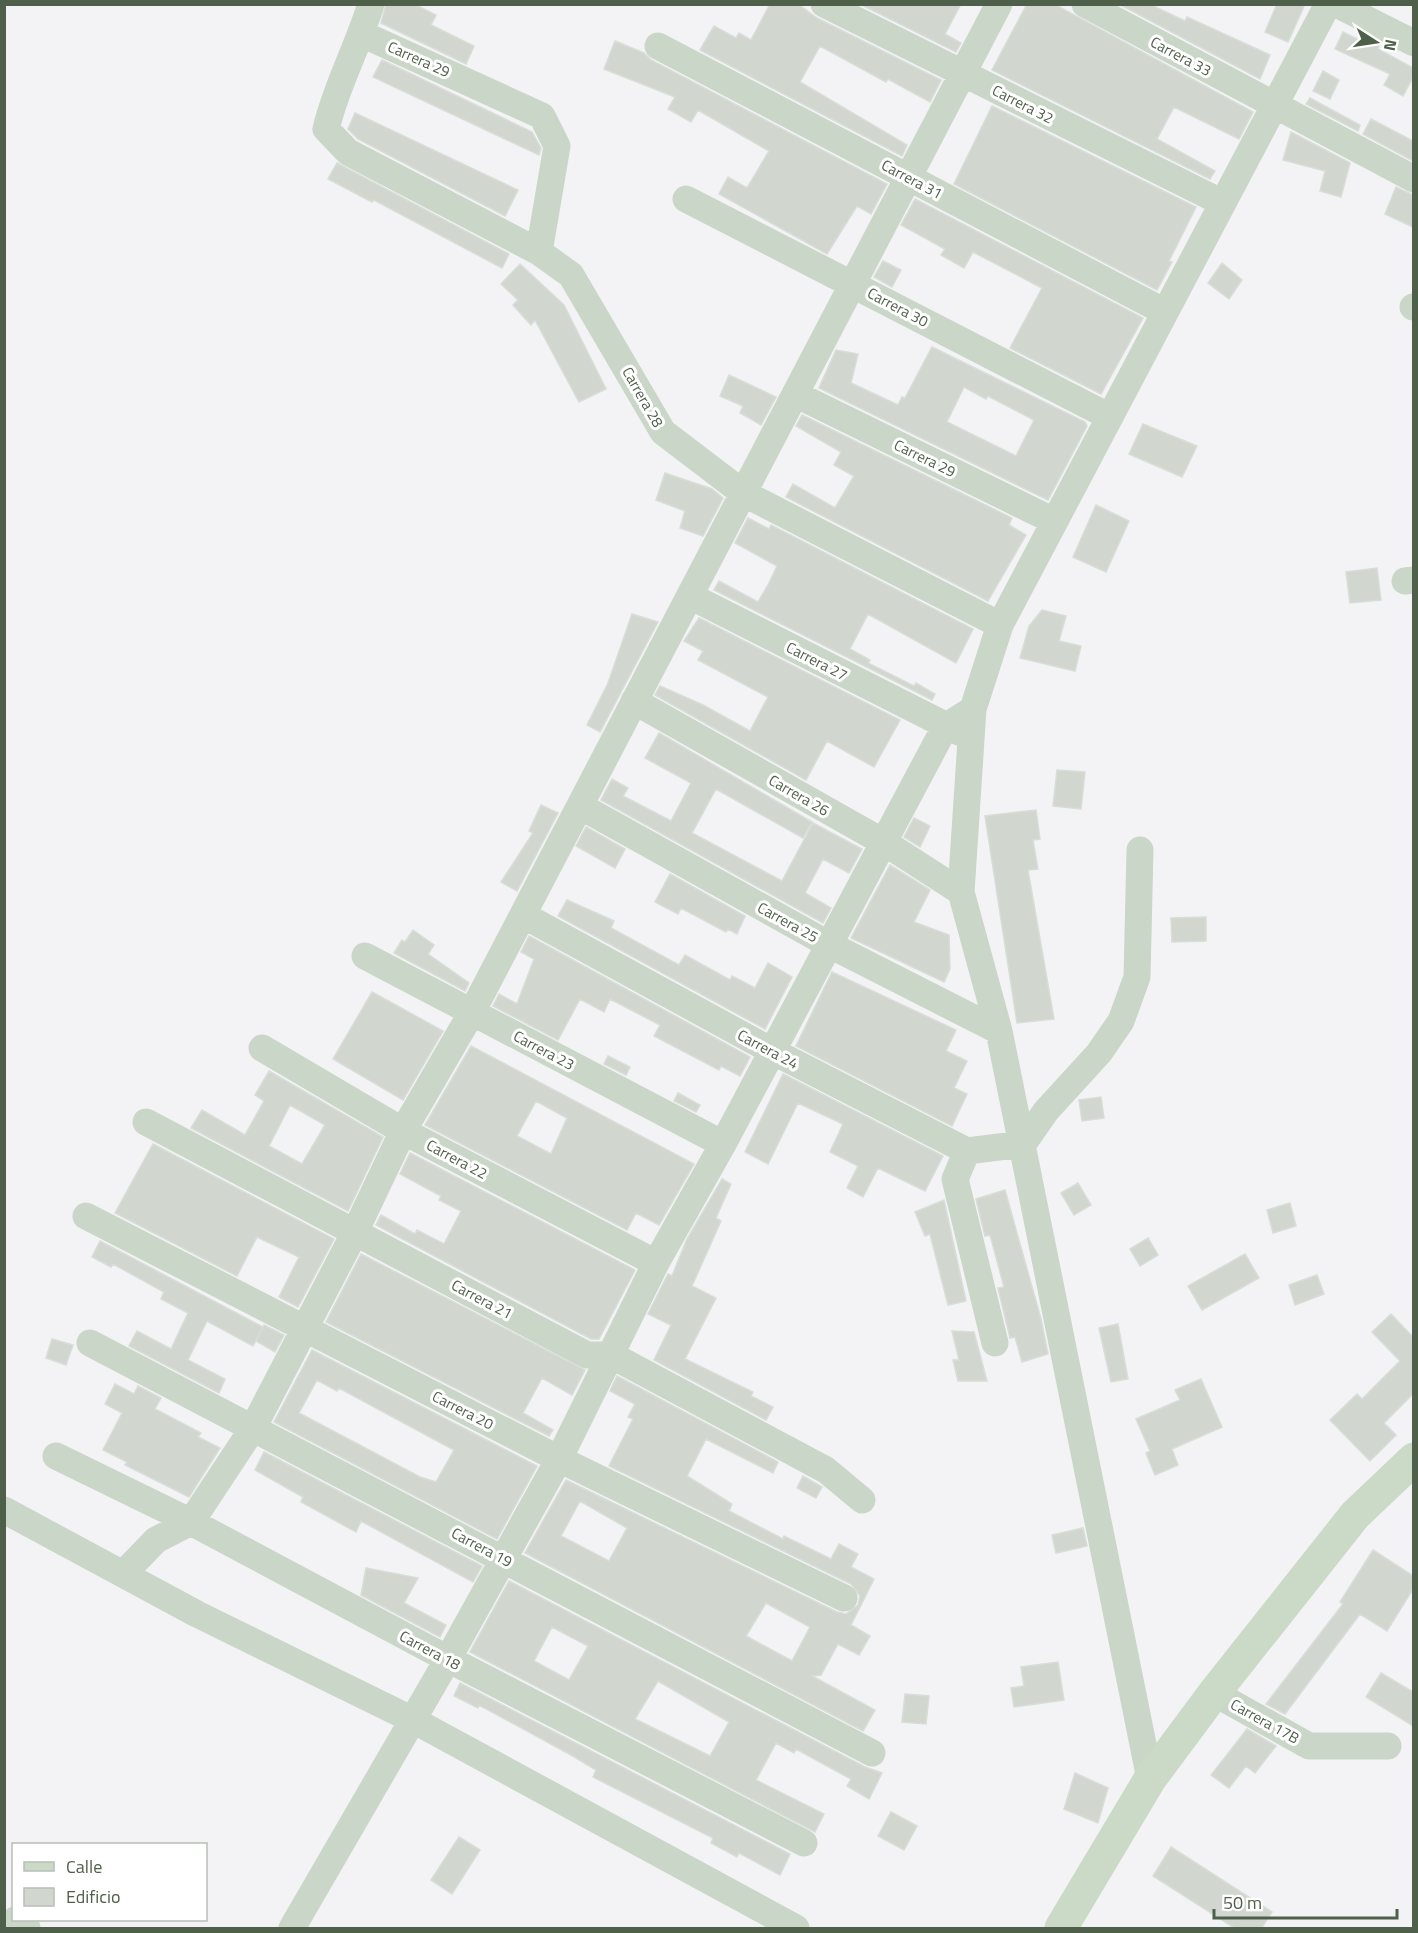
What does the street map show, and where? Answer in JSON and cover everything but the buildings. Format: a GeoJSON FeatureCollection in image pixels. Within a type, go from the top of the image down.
{"type":"FeatureCollection","features":[{"type":"Feature","properties":{"kind":"main road"},"geometry":{"type":"LineString","coordinates":[[1061,1929],[1150,1779],[1214,1693],[1355,1515],[1413,1459]]}},
{"type":"Feature","properties":{"kind":"street"},"geometry":{"type":"LineString","coordinates":[[362,34],[371,4]]}},
{"type":"Feature","properties":{"kind":"street","name":"Carrera 32"},"geometry":{"type":"LineString","coordinates":[[824,4],[1223,203]]}},
{"type":"Feature","properties":{"kind":"street"},"geometry":{"type":"LineString","coordinates":[[124,1573],[156,1540],[191,1522],[253,1428],[355,1232],[403,1131],[472,1012],[999,4]]}},
{"type":"Feature","properties":{"kind":"street","name":"Carrera 33"},"geometry":{"type":"LineString","coordinates":[[1085,4],[1413,179]]}},
{"type":"Feature","properties":{"kind":"street"},"geometry":{"type":"LineString","coordinates":[[1150,1779],[999,1031],[961,892],[973,709],[1000,625],[1328,4]]}},
{"type":"Feature","properties":{"kind":"street"},"geometry":{"type":"LineString","coordinates":[[1336,4],[1413,43]]}},
{"type":"Feature","properties":{"kind":"street","name":"Carrera 29"},"geometry":{"type":"LineString","coordinates":[[362,34],[542,116],[557,146],[539,252]]}},
{"type":"Feature","properties":{"kind":"street","name":"Carrera 28"},"geometry":{"type":"LineString","coordinates":[[362,34],[332,100],[326,129],[348,152],[539,252],[571,274],[663,432],[743,493],[1000,625]]}},
{"type":"Feature","properties":{"kind":"street","name":"Carrera 31"},"geometry":{"type":"LineString","coordinates":[[658,45],[1165,312]]}},
{"type":"Feature","properties":{"kind":"street","name":"Carrera 30"},"geometry":{"type":"LineString","coordinates":[[686,199],[1110,417]]}},
{"type":"Feature","properties":{"kind":"street","name":"Carrera 29"},"geometry":{"type":"LineString","coordinates":[[795,394],[1054,521]]}},
{"type":"Feature","properties":{"kind":"street","name":"Carrera 27"},"geometry":{"type":"LineString","coordinates":[[690,596],[945,727],[955,728],[971,740]]}},
{"type":"Feature","properties":{"kind":"street","name":"Carrera 26"},"geometry":{"type":"LineString","coordinates":[[634,702],[885,843],[961,892]]}},
{"type":"Feature","properties":{"kind":"street"},"geometry":{"type":"LineString","coordinates":[[292,1929],[448,1659],[559,1459],[656,1263],[723,1144],[945,727],[973,709]]}},
{"type":"Feature","properties":{"kind":"street","name":"Carrera 25"},"geometry":{"type":"LineString","coordinates":[[580,806],[828,944],[999,1031]]}},
{"type":"Feature","properties":{"kind":"street"},"geometry":{"type":"LineString","coordinates":[[995,1342],[955,1179],[967,1151],[1023,1144],[1046,1111],[1099,1053],[1121,1021],[1137,977],[1140,850]]}},
{"type":"Feature","properties":{"kind":"street","name":"Carrera 24"},"geometry":{"type":"LineString","coordinates":[[523,915],[772,1051],[967,1151]]}},
{"type":"Feature","properties":{"kind":"street","name":"Carrera 23"},"geometry":{"type":"LineString","coordinates":[[365,956],[723,1144]]}},
{"type":"Feature","properties":{"kind":"street","name":"Carrera 22"},"geometry":{"type":"LineString","coordinates":[[262,1048],[403,1131],[656,1263]]}},
{"type":"Feature","properties":{"kind":"street","name":"Carrera 21"},"geometry":{"type":"LineString","coordinates":[[146,1122],[587,1355],[610,1354],[820,1467],[862,1500]]}},
{"type":"Feature","properties":{"kind":"street","name":"Carrera 20"},"geometry":{"type":"LineString","coordinates":[[86,1216],[559,1459],[844,1598]]}},
{"type":"Feature","properties":{"kind":"street","name":"Carrera 19"},"geometry":{"type":"LineString","coordinates":[[90,1343],[872,1753]]}},
{"type":"Feature","properties":{"kind":"street","name":"Carrera 18"},"geometry":{"type":"LineString","coordinates":[[56,1456],[191,1522],[448,1659],[804,1843]]}},
{"type":"Feature","properties":{"kind":"street"},"geometry":{"type":"LineString","coordinates":[[4,1510],[197,1614],[413,1719],[796,1929]]}},
{"type":"Feature","properties":{"kind":"street","name":"Carrera 17B"},"geometry":{"type":"LineString","coordinates":[[1214,1693],[1309,1746],[1388,1746]]}}]}
